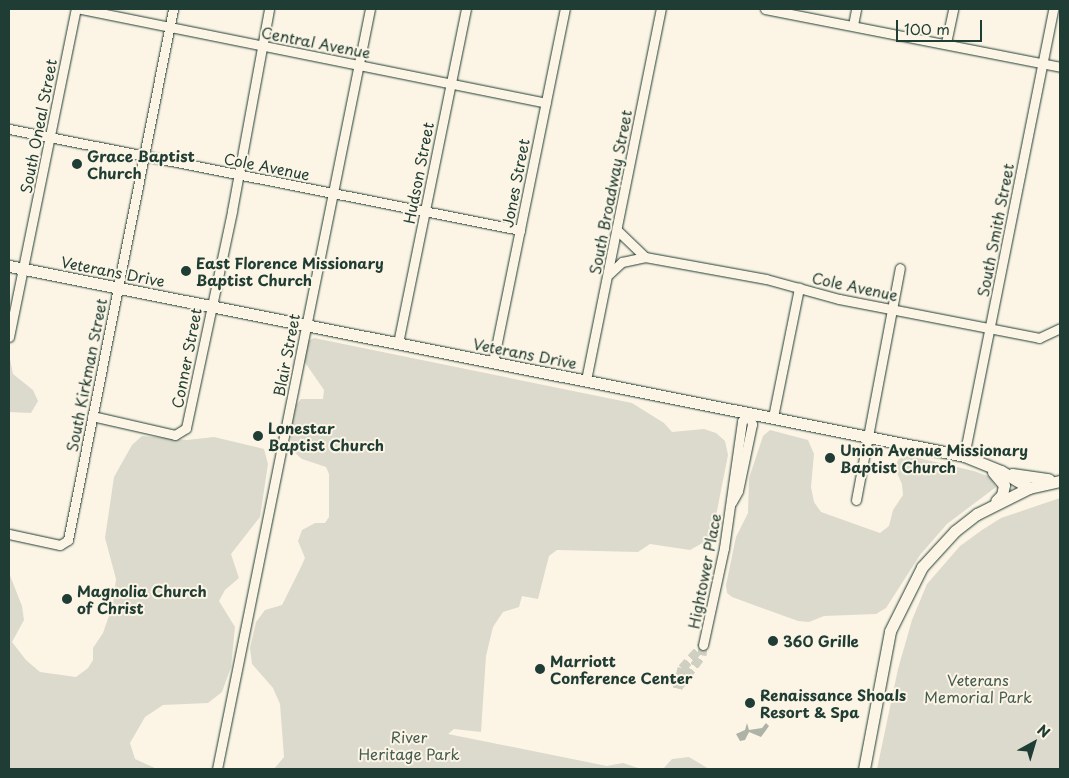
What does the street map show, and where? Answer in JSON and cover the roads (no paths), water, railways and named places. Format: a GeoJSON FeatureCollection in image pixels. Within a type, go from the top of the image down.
{"type":"FeatureCollection","features":[{"type":"Feature","properties":{"kind":"main road","name":"Veterans Drive"},"geometry":{"type":"LineString","coordinates":[[9,266],[964,456],[985,463],[1029,488]]}},
{"type":"Feature","properties":{"kind":"main road"},"geometry":{"type":"LineString","coordinates":[[864,769],[886,643],[898,610],[930,556],[955,531],[1002,495],[1004,485],[985,463]]}},
{"type":"Feature","properties":{"kind":"main road"},"geometry":{"type":"LineString","coordinates":[[1001,471],[1030,478],[1060,480]]}},
{"type":"Feature","properties":{"kind":"main road"},"geometry":{"type":"LineString","coordinates":[[992,504],[1029,488],[1060,480]]}},
{"type":"Feature","properties":{"kind":"street","name":"South Oneal Street"},"geometry":{"type":"LineString","coordinates":[[9,337],[76,9]]}},
{"type":"Feature","properties":{"kind":"street","name":"Central Avenue"},"geometry":{"type":"LineString","coordinates":[[81,9],[546,102]]}},
{"type":"Feature","properties":{"kind":"street","name":"South Kirkman Street"},"geometry":{"type":"LineString","coordinates":[[9,534],[60,544],[68,540],[173,9]]}},
{"type":"Feature","properties":{"kind":"street","name":"Conner Street"},"geometry":{"type":"LineString","coordinates":[[92,416],[175,435],[186,428],[192,408],[210,305],[269,9]]}},
{"type":"Feature","properties":{"kind":"street","name":"Blair Street"},"geometry":{"type":"LineString","coordinates":[[217,769],[370,9]]}},
{"type":"Feature","properties":{"kind":"street","name":"Hudson Street"},"geometry":{"type":"LineString","coordinates":[[398,343],[466,9]]}},
{"type":"Feature","properties":{"kind":"street","name":"Jones Street"},"geometry":{"type":"LineString","coordinates":[[493,362],[564,9]]}},
{"type":"Feature","properties":{"kind":"street","name":"South Broadway Street"},"geometry":{"type":"LineString","coordinates":[[586,380],[661,9]]}},
{"type":"Feature","properties":{"kind":"street"},"geometry":{"type":"LineString","coordinates":[[765,9],[1043,62],[1060,67]]}},
{"type":"Feature","properties":{"kind":"street"},"geometry":{"type":"LineString","coordinates":[[852,25],[856,9]]}},
{"type":"Feature","properties":{"kind":"street"},"geometry":{"type":"LineString","coordinates":[[946,43],[953,9]]}},
{"type":"Feature","properties":{"kind":"street","name":"South Smith Street"},"geometry":{"type":"LineString","coordinates":[[964,456],[1053,9]]}},
{"type":"Feature","properties":{"kind":"street","name":"Cole Avenue"},"geometry":{"type":"LineString","coordinates":[[9,128],[520,230]]}},
{"type":"Feature","properties":{"kind":"street"},"geometry":{"type":"LineString","coordinates":[[616,230],[645,257]]}},
{"type":"Feature","properties":{"kind":"street","name":"Cole Avenue"},"geometry":{"type":"LineString","coordinates":[[606,279],[610,270],[622,262],[645,257],[895,309],[990,326],[1039,338],[1059,329]]}},
{"type":"Feature","properties":{"kind":"street"},"geometry":{"type":"LineString","coordinates":[[856,500],[895,309],[900,268]]}},
{"type":"Feature","properties":{"kind":"street"},"geometry":{"type":"LineString","coordinates":[[773,417],[800,288]]}},
{"type":"Feature","properties":{"kind":"street","name":"Hightower Place"},"geometry":{"type":"LineString","coordinates":[[703,645],[732,502],[730,488],[742,421],[748,413]]}},
{"type":"Feature","properties":{"kind":"tunnel"},"geometry":{"type":"LineString","coordinates":[[678,687],[702,655],[703,645]]}},
{"type":"Feature","properties":{"kind":"tunnel"},"geometry":{"type":"LineString","coordinates":[[677,688],[682,668],[703,645]]}},
{"type":"Feature","properties":{"kind":"place","name":"Grace Baptist Church"},"geometry":{"type":"Point","coordinates":[77,164]}},
{"type":"Feature","properties":{"kind":"place","name":"East Florence Missionary Baptist Church"},"geometry":{"type":"Point","coordinates":[186,271]}},
{"type":"Feature","properties":{"kind":"place","name":"Lonestar Baptist Church"},"geometry":{"type":"Point","coordinates":[258,436]}},
{"type":"Feature","properties":{"kind":"place","name":"Union Avenue Missionary Baptist Church"},"geometry":{"type":"Point","coordinates":[830,458]}},
{"type":"Feature","properties":{"kind":"place","name":"Magnolia Church of Christ"},"geometry":{"type":"Point","coordinates":[67,599]}},
{"type":"Feature","properties":{"kind":"place","name":"360 Grille"},"geometry":{"type":"Point","coordinates":[773,641]}},
{"type":"Feature","properties":{"kind":"place","name":"Marriott Conference Center"},"geometry":{"type":"Point","coordinates":[540,669]}},
{"type":"Feature","properties":{"kind":"place","name":"Renaissance Shoals Resort & Spa"},"geometry":{"type":"Point","coordinates":[750,703]}},
{"type":"Feature","properties":{"kind":"park label","name":"Veterans Memorial Park"},"geometry":{"type":"Point","coordinates":[978,688]}},
{"type":"Feature","properties":{"kind":"park label","name":"River Heritage Park"},"geometry":{"type":"Point","coordinates":[409,744]}}]}
